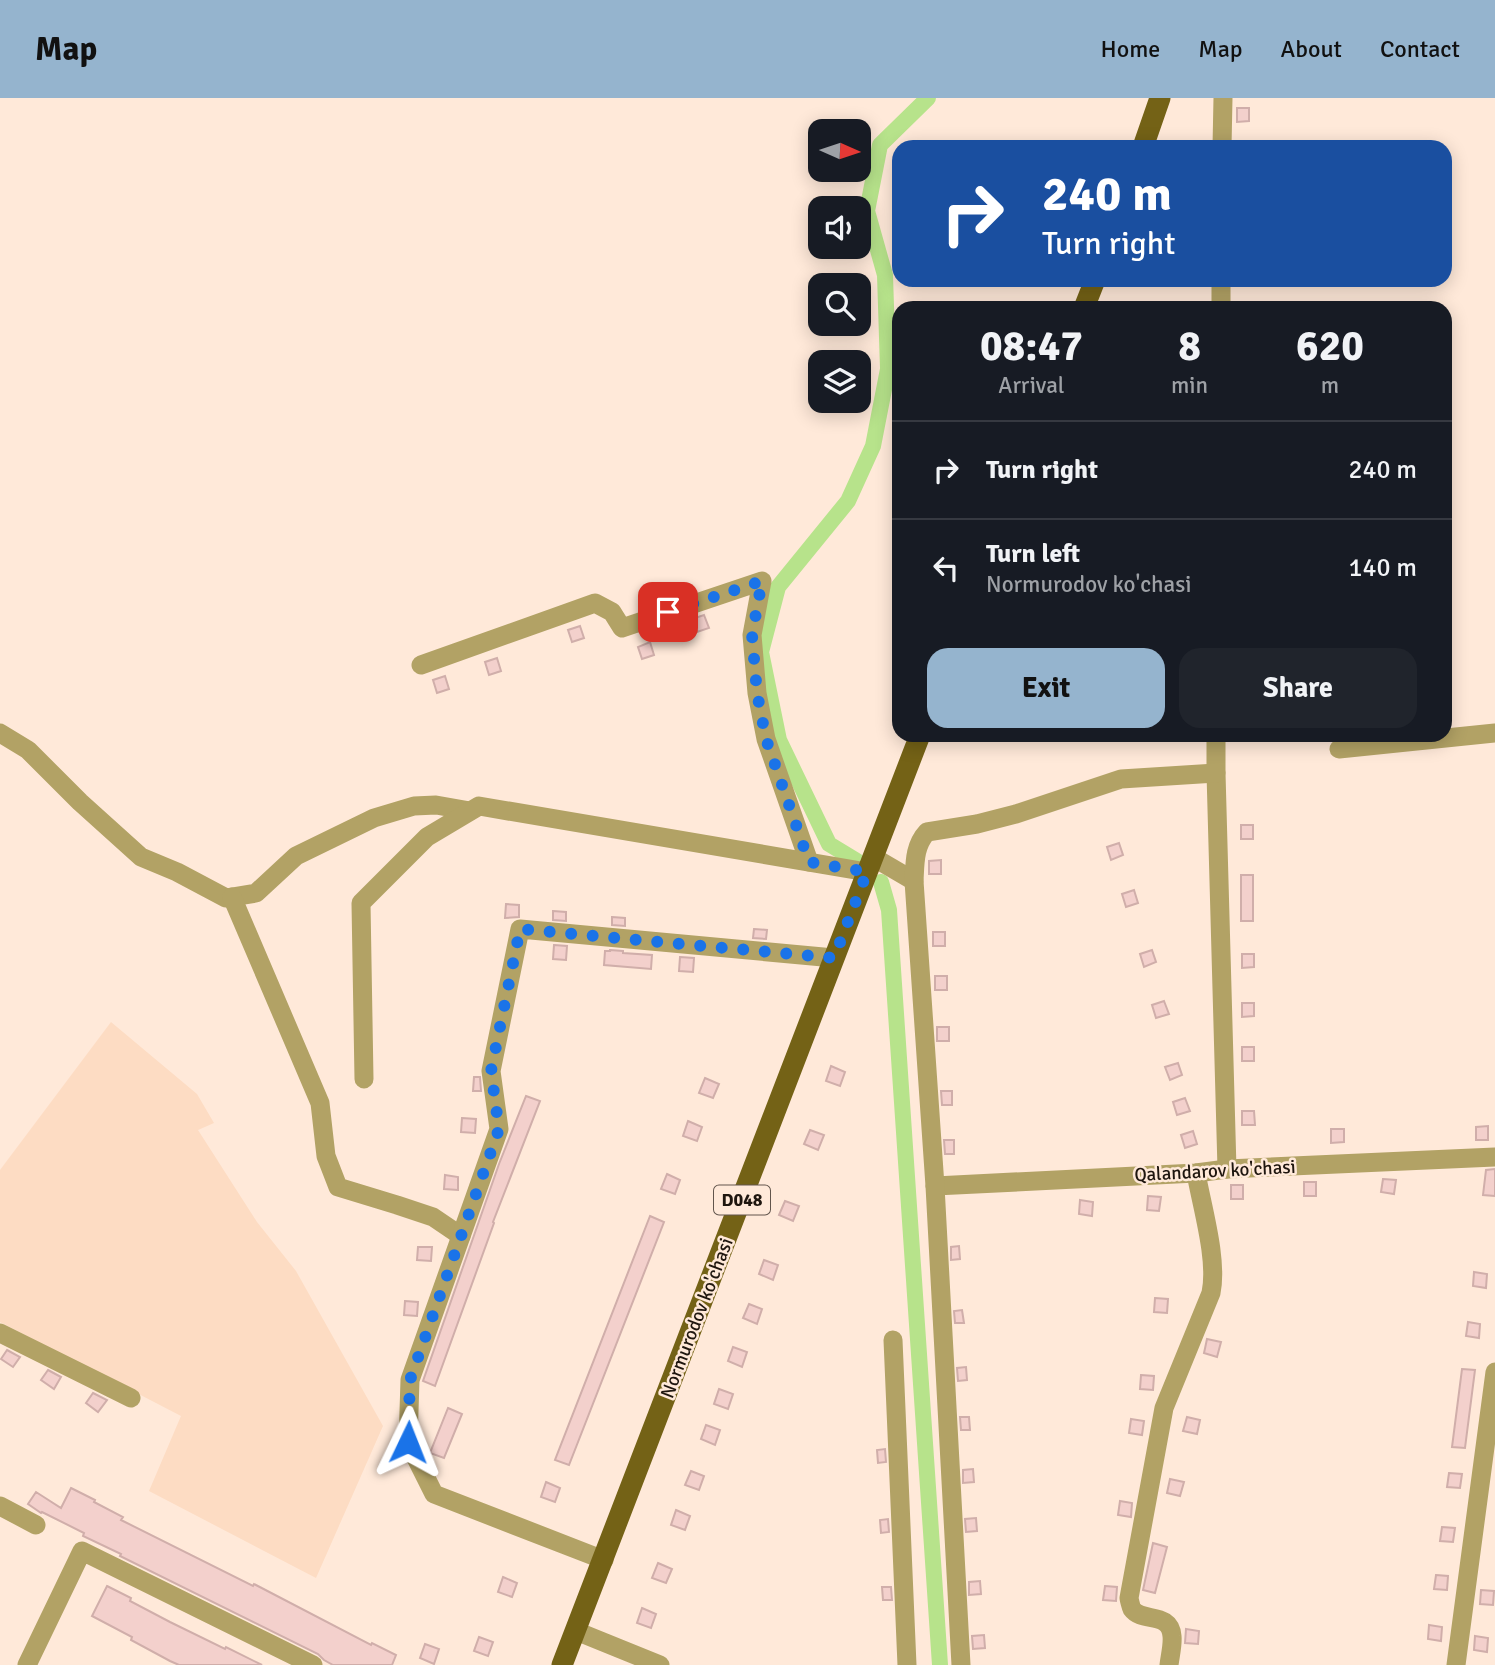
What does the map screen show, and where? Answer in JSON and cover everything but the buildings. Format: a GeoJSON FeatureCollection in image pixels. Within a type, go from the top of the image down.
{"type":"FeatureCollection","features":[{"type":"Feature","properties":{"kind":"main road"},"geometry":{"type":"LineString","coordinates":[[1145,140],[1160,98]]}},
{"type":"Feature","properties":{"kind":"main road","name":"Normurodov ko'chasi"},"geometry":{"type":"LineString","coordinates":[[562,1665],[917,742]]}},
{"type":"Feature","properties":{"kind":"street"},"geometry":{"type":"LineString","coordinates":[[1222,140],[1223,98]]}},
{"type":"Feature","properties":{"kind":"street"},"geometry":{"type":"LineString","coordinates":[[421,665],[595,603],[612,612],[622,628],[762,581],[752,635],[757,693],[766,739],[809,862]]}},
{"type":"Feature","properties":{"kind":"street"},"geometry":{"type":"LineString","coordinates":[[0,733],[28,750],[141,857],[177,872],[226,898],[256,893],[296,856],[374,818],[414,806],[436,805],[470,811]]}},
{"type":"Feature","properties":{"kind":"street"},"geometry":{"type":"LineString","coordinates":[[1452,737],[1495,733]]}},
{"type":"Feature","properties":{"kind":"street"},"geometry":{"type":"LineString","coordinates":[[1216,742],[1227,1170]]}},
{"type":"Feature","properties":{"kind":"street"},"geometry":{"type":"LineString","coordinates":[[1339,749],[1407,742]]}},
{"type":"Feature","properties":{"kind":"street"},"geometry":{"type":"LineString","coordinates":[[961,1665],[935,1186],[914,881],[916,853],[922,836],[927,832],[1016,814],[1121,779],[1216,773]]}},
{"type":"Feature","properties":{"kind":"street"},"geometry":{"type":"LineString","coordinates":[[364,1079],[361,903],[427,837],[479,806],[809,862],[870,864],[914,881]]}},
{"type":"Feature","properties":{"kind":"street"},"geometry":{"type":"LineString","coordinates":[[232,897],[320,1102],[327,1156],[338,1187],[433,1217],[461,1236]]}},
{"type":"Feature","properties":{"kind":"street"},"geometry":{"type":"LineString","coordinates":[[604,1560],[434,1494],[408,1442],[410,1380],[499,1129],[491,1071],[520,929],[834,958]]}},
{"type":"Feature","properties":{"kind":"street","name":"Qalandarov ko'chasi"},"geometry":{"type":"LineString","coordinates":[[935,1186],[1495,1157]]}},
{"type":"Feature","properties":{"kind":"street"},"geometry":{"type":"LineString","coordinates":[[1168,1665],[1172,1636],[1169,1626],[1162,1620],[1138,1614],[1132,1608],[1129,1598],[1164,1408],[1211,1293],[1213,1262],[1196,1172]]}},
{"type":"Feature","properties":{"kind":"street"},"geometry":{"type":"LineString","coordinates":[[0,1333],[131,1398]]}},
{"type":"Feature","properties":{"kind":"street"},"geometry":{"type":"LineString","coordinates":[[893,1340],[907,1665]]}},
{"type":"Feature","properties":{"kind":"street"},"geometry":{"type":"LineString","coordinates":[[1456,1665],[1495,1372]]}},
{"type":"Feature","properties":{"kind":"street"},"geometry":{"type":"LineString","coordinates":[[0,1506],[36,1525]]}},
{"type":"Feature","properties":{"kind":"street"},"geometry":{"type":"LineString","coordinates":[[27,1665],[82,1551],[313,1665]]}},
{"type":"Feature","properties":{"kind":"street"},"geometry":{"type":"LineString","coordinates":[[576,1631],[660,1665]]}},
{"type":"Feature","properties":{"kind":"shaded area"},"geometry":{"type":"Polygon","coordinates":[[[111,1022],[197,1094],[214,1123],[198,1130],[257,1222],[296,1271],[383,1426],[316,1578],[149,1491],[181,1416],[0,1322],[0,1170],[111,1022]]]}},
{"type":"Feature","properties":{"kind":"waterway"},"geometry":{"type":"LineString","coordinates":[[857,861],[829,844],[779,740],[761,652],[778,587],[848,501],[873,446],[888,369],[885,275],[867,211],[880,145],[928,98]]}},
{"type":"Feature","properties":{"kind":"waterway"},"geometry":{"type":"LineString","coordinates":[[881,882],[889,910],[940,1665]]}},
{"type":"Feature","properties":{"kind":"route"},"geometry":{"type":"LineString","coordinates":[[408,1442],[410,1380],[499,1129],[491,1071],[520,929],[834,958],[867,872],[809,862],[766,739],[757,693],[752,635],[762,581],[668,612]]}}]}
